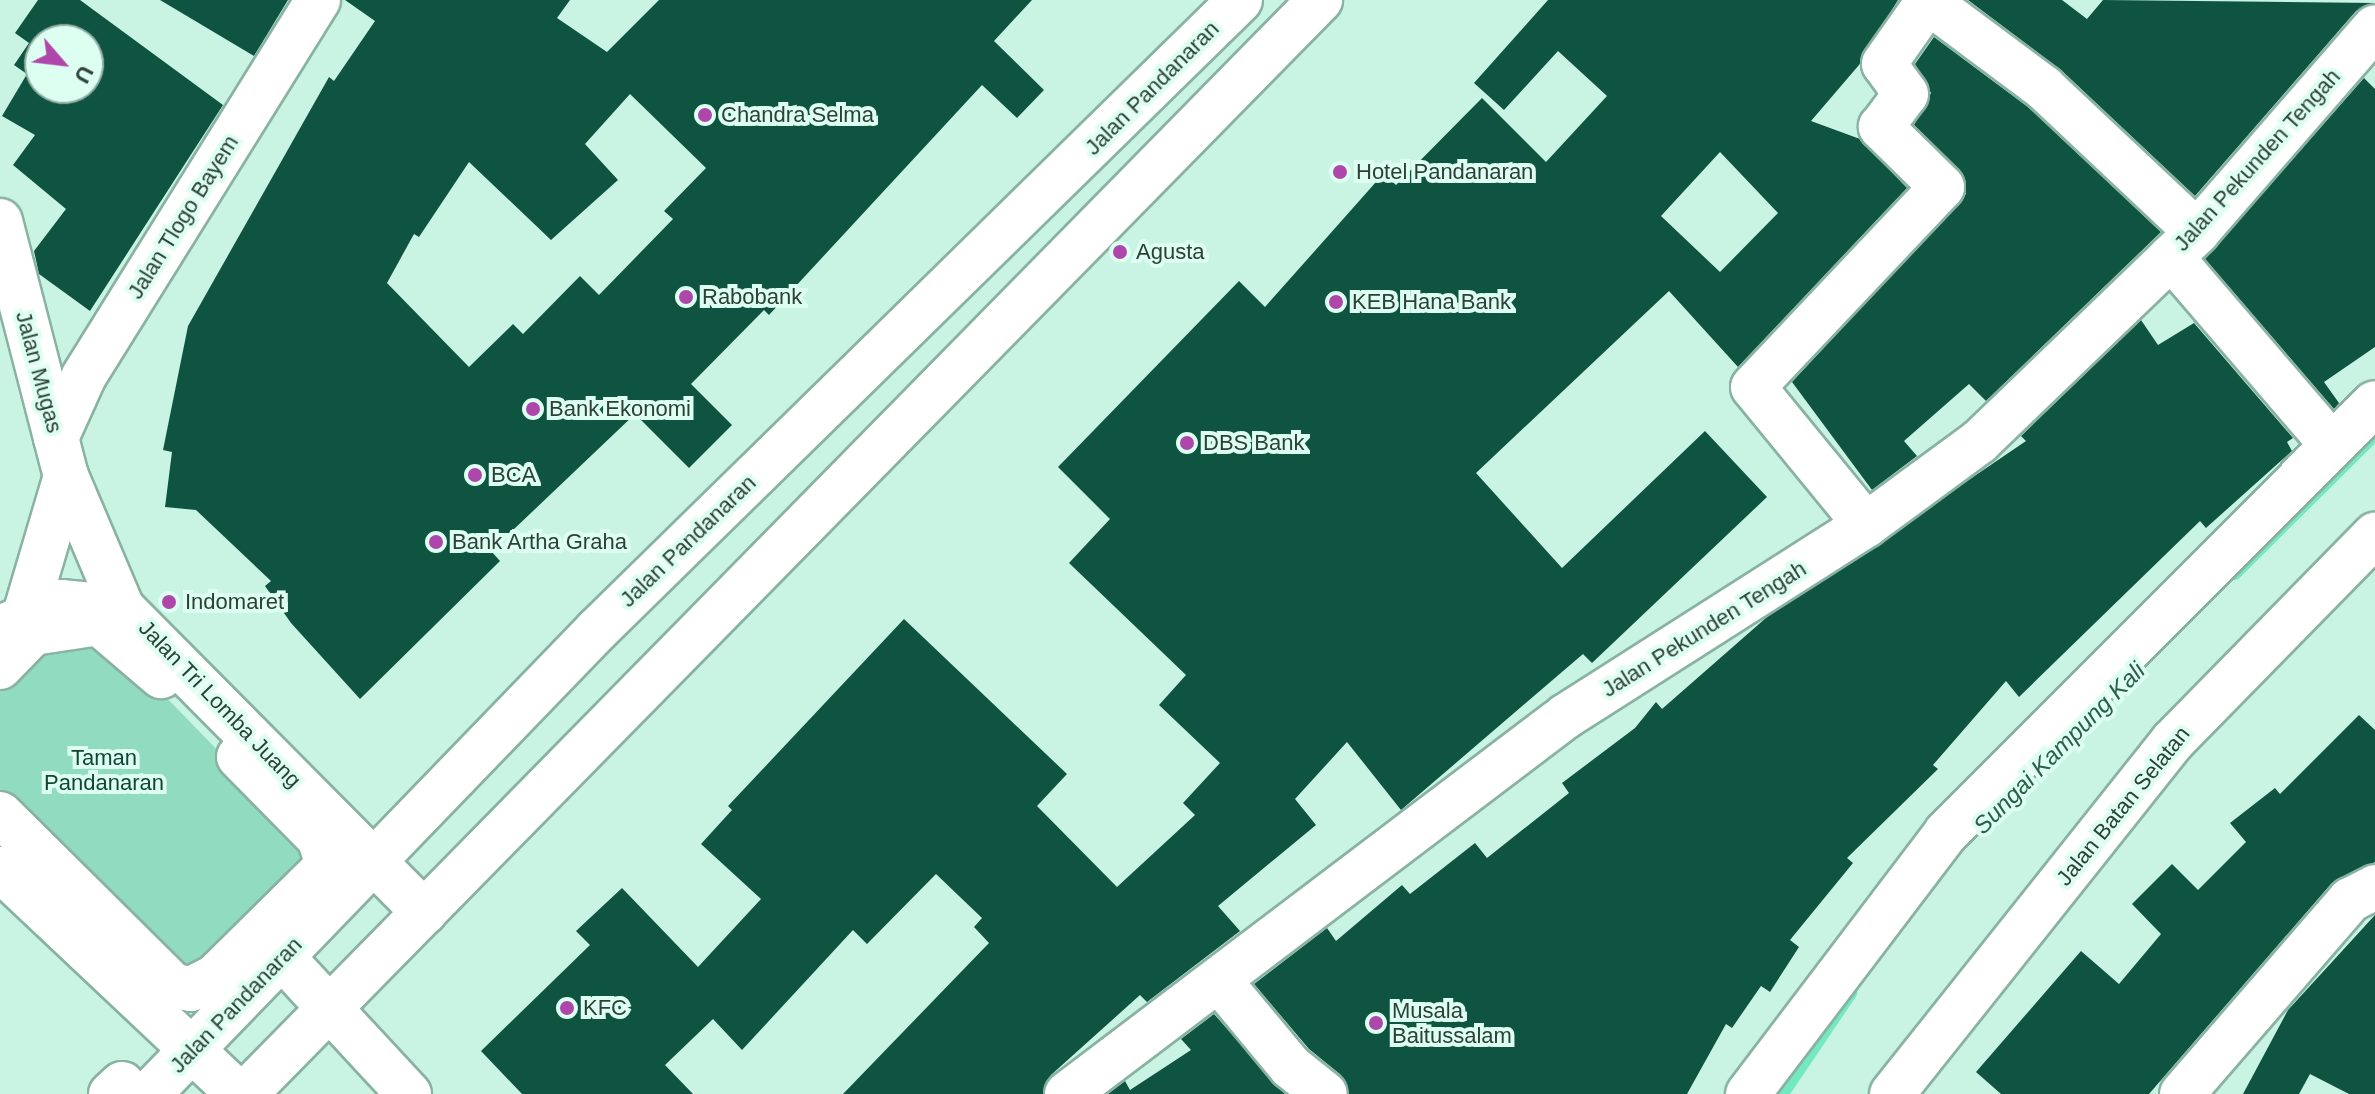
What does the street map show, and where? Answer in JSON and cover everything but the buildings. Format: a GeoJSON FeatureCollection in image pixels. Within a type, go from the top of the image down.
{"type":"FeatureCollection","features":[{"type":"Feature","properties":{"kind":"main road","name":"Jalan Tlogo Bayem"},"geometry":{"type":"LineString","coordinates":[[61,457],[84,376],[318,0]]}},
{"type":"Feature","properties":{"kind":"main road","name":"Jalan Pandanaran"},"geometry":{"type":"LineString","coordinates":[[128,1091],[192,1050],[271,946],[374,860],[597,630],[1240,0]]}},
{"type":"Feature","properties":{"kind":"main road"},"geometry":{"type":"LineString","coordinates":[[0,869],[242,1094],[1320,0]]}},
{"type":"Feature","properties":{"kind":"main road"},"geometry":{"type":"LineString","coordinates":[[1866,525],[1753,387],[1942,187],[1881,127],[1906,94],[1884,64],[1927,1],[2044,88],[2184,245]]}},
{"type":"Feature","properties":{"kind":"main road","name":"Jalan Pekunden Tengah"},"geometry":{"type":"LineString","coordinates":[[1067,1094],[1222,984],[1566,716],[1866,525],[1979,442],[2184,245],[2375,27]]}},
{"type":"Feature","properties":{"kind":"main road","name":"Jalan Mugas"},"geometry":{"type":"LineString","coordinates":[[0,221],[61,457],[122,608]]}},
{"type":"Feature","properties":{"kind":"main road","name":"Jalan Pekunden Tengah"},"geometry":{"type":"LineString","coordinates":[[2184,245],[2332,445]]}},
{"type":"Feature","properties":{"kind":"main road"},"geometry":{"type":"LineString","coordinates":[[1748,1094],[1946,833],[2375,403]]}},
{"type":"Feature","properties":{"kind":"main road"},"geometry":{"type":"LineString","coordinates":[[9,616],[61,457]]}},
{"type":"Feature","properties":{"kind":"main road","name":"Jalan Batan Selatan"},"geometry":{"type":"LineString","coordinates":[[1909,1088],[2173,741],[2375,535]]}},
{"type":"Feature","properties":{"kind":"main road","name":"Jalan Tri Lomba Juang"},"geometry":{"type":"LineString","coordinates":[[9,616],[73,601],[122,608],[424,912]]}},
{"type":"Feature","properties":{"kind":"main road"},"geometry":{"type":"LineString","coordinates":[[0,667],[33,633],[99,623],[134,648],[319,838],[328,865],[271,946],[191,989],[174,986],[0,814]]}},
{"type":"Feature","properties":{"kind":"main road"},"geometry":{"type":"LineString","coordinates":[[2182,1094],[2350,900],[2375,887]]}},
{"type":"Feature","properties":{"kind":"main road"},"geometry":{"type":"LineString","coordinates":[[271,946],[409,1094]]}},
{"type":"Feature","properties":{"kind":"main road"},"geometry":{"type":"LineString","coordinates":[[1222,984],[1291,1067],[1325,1094]]}},
{"type":"Feature","properties":{"kind":"green space","name":"Taman Pandanaran"},"geometry":{"type":"Polygon","coordinates":[[[70,640],[119,649],[306,841],[312,859],[190,981],[0,800],[0,683],[17,665],[70,640]]]}},
{"type":"Feature","properties":{"kind":"waterway","name":"Sungai Kampung Kali"},"geometry":{"type":"LineString","coordinates":[[2235,574],[2375,435]]}},
{"type":"Feature","properties":{"kind":"waterway","name":"Sungai Kampung Kali"},"geometry":{"type":"LineString","coordinates":[[1783,1094],[1851,993]]}},
{"type":"Feature","properties":{"kind":"place","name":"Chandra Selma"},"geometry":{"type":"Point","coordinates":[705,115]}},
{"type":"Feature","properties":{"kind":"place","name":"Hotel Pandanaran"},"geometry":{"type":"Point","coordinates":[1340,172]}},
{"type":"Feature","properties":{"kind":"place","name":"Agusta"},"geometry":{"type":"Point","coordinates":[1120,252]}},
{"type":"Feature","properties":{"kind":"place","name":"Rabobank"},"geometry":{"type":"Point","coordinates":[686,297]}},
{"type":"Feature","properties":{"kind":"place","name":"KEB Hana Bank"},"geometry":{"type":"Point","coordinates":[1336,302]}},
{"type":"Feature","properties":{"kind":"place","name":"Bank Ekonomi"},"geometry":{"type":"Point","coordinates":[533,409]}},
{"type":"Feature","properties":{"kind":"place","name":"DBS Bank"},"geometry":{"type":"Point","coordinates":[1187,443]}},
{"type":"Feature","properties":{"kind":"place","name":"BCA"},"geometry":{"type":"Point","coordinates":[475,475]}},
{"type":"Feature","properties":{"kind":"place","name":"Bank Artha Graha"},"geometry":{"type":"Point","coordinates":[436,542]}},
{"type":"Feature","properties":{"kind":"place","name":"Indomaret"},"geometry":{"type":"Point","coordinates":[169,602]}},
{"type":"Feature","properties":{"kind":"place","name":"KFC"},"geometry":{"type":"Point","coordinates":[567,1008]}},
{"type":"Feature","properties":{"kind":"place","name":"Musala Baitussalam"},"geometry":{"type":"Point","coordinates":[1376,1023]}}]}
